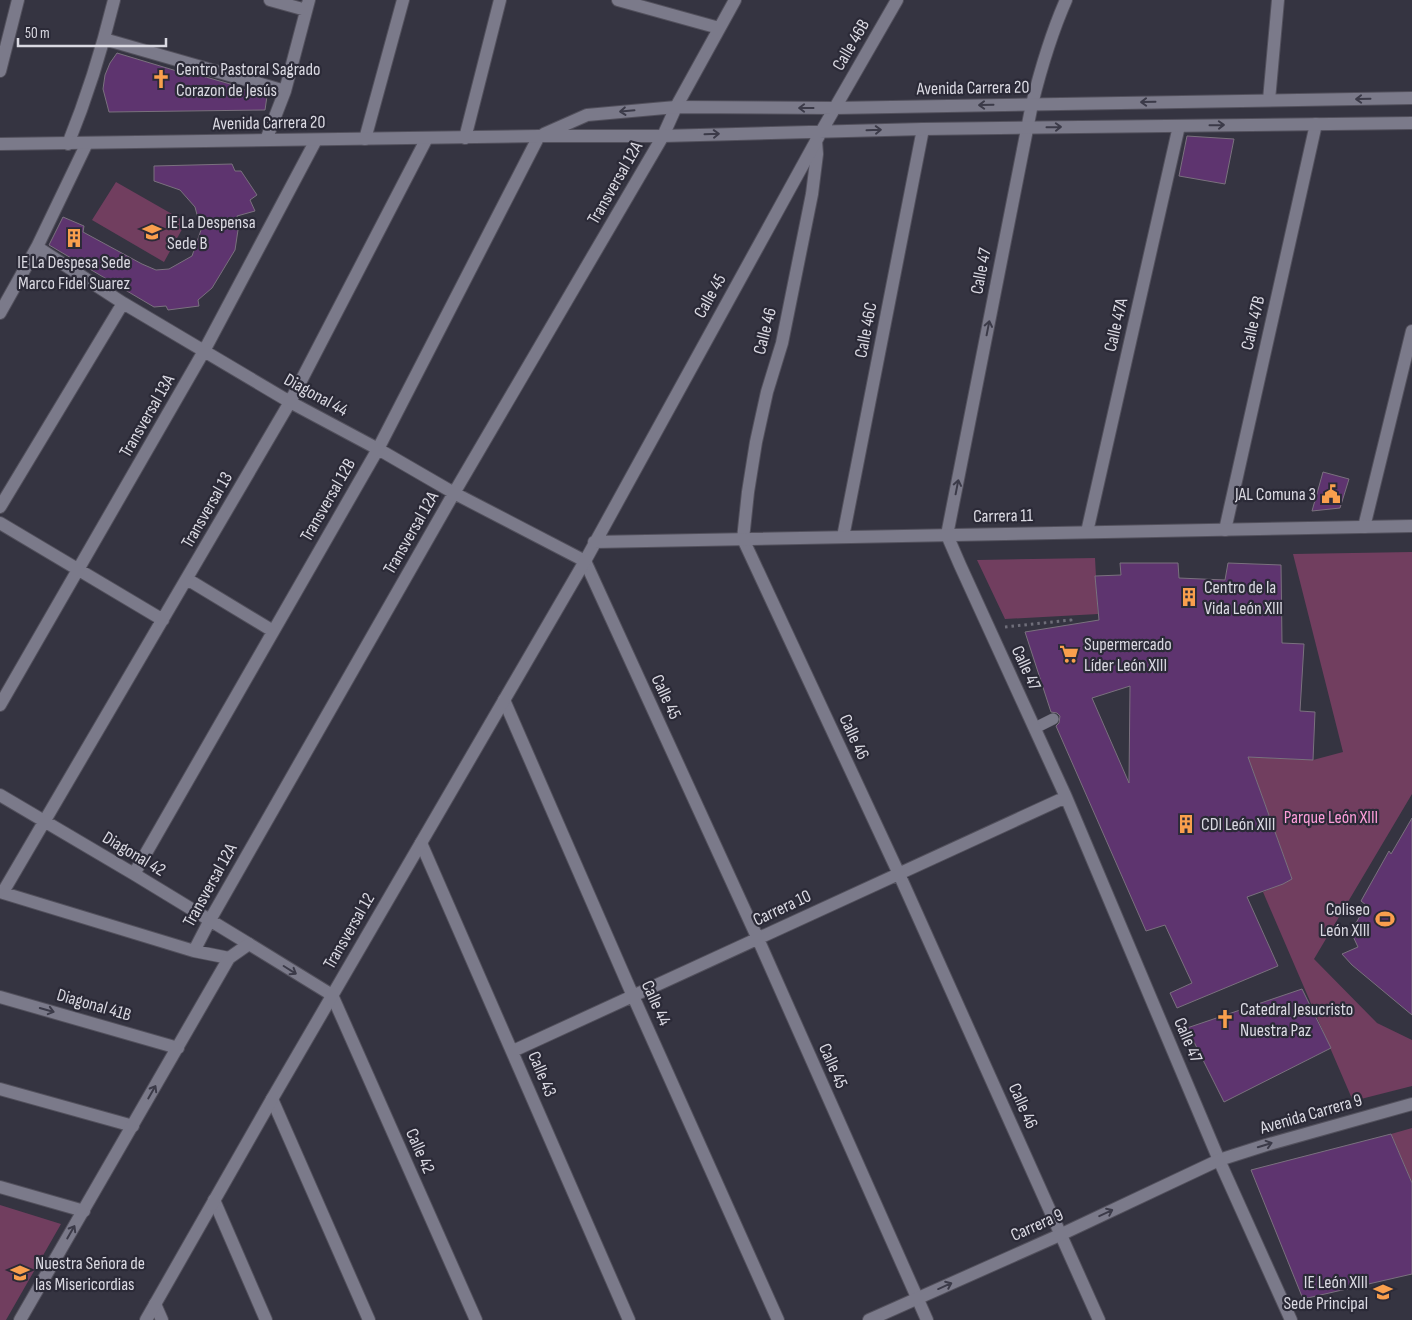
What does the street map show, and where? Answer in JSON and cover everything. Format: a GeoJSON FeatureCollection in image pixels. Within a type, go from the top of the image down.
{"type":"FeatureCollection","features":[{"type":"Feature","properties":{"kind":"street"},"geometry":{"type":"LineString","coordinates":[[0,71],[18,0]]}},
{"type":"Feature","properties":{"kind":"street"},"geometry":{"type":"LineString","coordinates":[[68,144],[104,39],[114,0]]}},
{"type":"Feature","properties":{"kind":"street"},"geometry":{"type":"LineString","coordinates":[[266,140],[285,91],[308,5],[270,0]]}},
{"type":"Feature","properties":{"kind":"street"},"geometry":{"type":"LineString","coordinates":[[365,139],[403,0]]}},
{"type":"Feature","properties":{"kind":"street"},"geometry":{"type":"LineString","coordinates":[[465,138],[500,0]]}},
{"type":"Feature","properties":{"kind":"street"},"geometry":{"type":"LineString","coordinates":[[618,0],[719,28]]}},
{"type":"Feature","properties":{"kind":"street","name":"Transversal 12A"},"geometry":{"type":"LineString","coordinates":[[194,950],[454,492],[663,136],[676,107],[734,0]]}},
{"type":"Feature","properties":{"kind":"street","name":"Calle 46B"},"geometry":{"type":"LineString","coordinates":[[835,108],[896,0]]}},
{"type":"Feature","properties":{"kind":"street","name":"Calle 47"},"geometry":{"type":"LineString","coordinates":[[1066,0],[1056,22],[1032,104],[947,535],[1066,797],[1219,1160],[1291,1320]]}},
{"type":"Feature","properties":{"kind":"street"},"geometry":{"type":"LineString","coordinates":[[1268,100],[1278,0],[1271,0]]}},
{"type":"Feature","properties":{"kind":"street"},"geometry":{"type":"LineString","coordinates":[[104,39],[285,91]]}},
{"type":"Feature","properties":{"kind":"street","name":"Avenida Carrera 20"},"geometry":{"type":"LineString","coordinates":[[539,136],[587,115],[676,107],[835,108],[1412,98]]}},
{"type":"Feature","properties":{"kind":"street","name":"Calle 45"},"geometry":{"type":"LineString","coordinates":[[835,108],[585,561],[758,939],[927,1320]]}},
{"type":"Feature","properties":{"kind":"street","name":"Avenida Carrera 20"},"geometry":{"type":"LineString","coordinates":[[0,144],[539,136],[818,136],[923,129],[1412,123]]}},
{"type":"Feature","properties":{"kind":"street","name":"Calle 47B"},"geometry":{"type":"LineString","coordinates":[[1225,530],[1316,124]]}},
{"type":"Feature","properties":{"kind":"street","name":"Calle 47A"},"geometry":{"type":"LineString","coordinates":[[1087,532],[1179,126]]}},
{"type":"Feature","properties":{"kind":"street","name":"Calle 46C"},"geometry":{"type":"LineString","coordinates":[[843,537],[923,129]]}},
{"type":"Feature","properties":{"kind":"street","name":"Transversal 12B"},"geometry":{"type":"LineString","coordinates":[[134,874],[378,449],[539,136]]}},
{"type":"Feature","properties":{"kind":"street","name":"Calle 46"},"geometry":{"type":"LineString","coordinates":[[818,136],[812,194],[782,343],[767,392],[756,442],[743,539],[899,874],[1100,1320]]}},
{"type":"Feature","properties":{"kind":"street","name":"Transversal 13"},"geometry":{"type":"LineString","coordinates":[[1,892],[290,402],[427,138]]}},
{"type":"Feature","properties":{"kind":"street","name":"Transversal 13A"},"geometry":{"type":"LineString","coordinates":[[0,706],[204,351],[316,140]]}},
{"type":"Feature","properties":{"kind":"street"},"geometry":{"type":"LineString","coordinates":[[0,314],[37,247],[87,143]]}},
{"type":"Feature","properties":{"kind":"street","name":"Diagonal 44"},"geometry":{"type":"LineString","coordinates":[[37,247],[123,303],[290,402],[585,561]]}},
{"type":"Feature","properties":{"kind":"street"},"geometry":{"type":"LineString","coordinates":[[0,507],[123,303]]}},
{"type":"Feature","properties":{"kind":"street"},"geometry":{"type":"LineString","coordinates":[[1364,527],[1412,330]]}},
{"type":"Feature","properties":{"kind":"street"},"geometry":{"type":"LineString","coordinates":[[0,523],[163,620]]}},
{"type":"Feature","properties":{"kind":"street","name":"Carrera 11"},"geometry":{"type":"LineString","coordinates":[[594,542],[1412,526]]}},
{"type":"Feature","properties":{"kind":"street","name":"Transversal 12"},"geometry":{"type":"LineString","coordinates":[[146,1320],[332,995],[585,561]]}},
{"type":"Feature","properties":{"kind":"street"},"geometry":{"type":"LineString","coordinates":[[187,579],[273,631]]}},
{"type":"Feature","properties":{"kind":"street","name":"Calle 44"},"geometry":{"type":"LineString","coordinates":[[504,700],[633,996],[778,1320]]}},
{"type":"Feature","properties":{"kind":"street","name":"Diagonal 42"},"geometry":{"type":"LineString","coordinates":[[0,795],[249,944]]}},
{"type":"Feature","properties":{"kind":"street","name":"Carrera 10"},"geometry":{"type":"LineString","coordinates":[[513,1051],[1066,797]]}},
{"type":"Feature","properties":{"kind":"street","name":"Calle 43"},"geometry":{"type":"LineString","coordinates":[[421,842],[629,1320]]}},
{"type":"Feature","properties":{"kind":"street"},"geometry":{"type":"LineString","coordinates":[[1,892],[194,950],[229,958]]}},
{"type":"Feature","properties":{"kind":"street"},"geometry":{"type":"LineString","coordinates":[[20,1320],[229,958],[249,944],[332,995]]}},
{"type":"Feature","properties":{"kind":"street","name":"Calle 42"},"geometry":{"type":"LineString","coordinates":[[332,995],[476,1320]]}},
{"type":"Feature","properties":{"kind":"street","name":"Diagonal 41B"},"geometry":{"type":"LineString","coordinates":[[0,997],[178,1048]]}},
{"type":"Feature","properties":{"kind":"street"},"geometry":{"type":"LineString","coordinates":[[0,1089],[133,1126]]}},
{"type":"Feature","properties":{"kind":"street"},"geometry":{"type":"LineString","coordinates":[[272,1099],[369,1320]]}},
{"type":"Feature","properties":{"kind":"street","name":"Avenida Carrera 9"},"geometry":{"type":"LineString","coordinates":[[1219,1160],[1412,1104]]}},
{"type":"Feature","properties":{"kind":"street","name":"Carrera 9"},"geometry":{"type":"LineString","coordinates":[[869,1320],[1062,1234],[1219,1160]]}},
{"type":"Feature","properties":{"kind":"street"},"geometry":{"type":"LineString","coordinates":[[0,1187],[84,1211]]}},
{"type":"Feature","properties":{"kind":"street"},"geometry":{"type":"LineString","coordinates":[[214,1200],[266,1320]]}},
{"type":"Feature","properties":{"kind":"street"},"geometry":{"type":"LineString","coordinates":[[155,1304],[162,1320]]}},
{"type":"Feature","properties":{"kind":"lane"},"geometry":{"type":"LineString","coordinates":[[1034,728],[1053,719]]}},
{"type":"Feature","properties":{"kind":"path"},"geometry":{"type":"LineString","coordinates":[[989,629],[1071,620],[1070,625]]}},
{"type":"Feature","properties":{"kind":"green space"},"geometry":{"type":"Polygon","coordinates":[[[116,182],[186,222],[164,262],[92,220],[116,182]]]}},
{"type":"Feature","properties":{"kind":"green space","name":"Parque León XIII"},"geometry":{"type":"Polygon","coordinates":[[[1412,552],[1412,794],[1314,959],[1377,1023],[1412,1040],[1412,1086],[1353,1101],[1263,892],[1292,879],[1248,757],[1313,760],[1343,752],[1293,554],[1412,552]]]}},
{"type":"Feature","properties":{"kind":"green space"},"geometry":{"type":"Polygon","coordinates":[[[1095,558],[1098,614],[1005,619],[977,560],[1095,558]]]}},
{"type":"Feature","properties":{"kind":"green space"},"geometry":{"type":"Polygon","coordinates":[[[1412,1128],[1412,1183],[1391,1134],[1412,1128]]]}},
{"type":"Feature","properties":{"kind":"green space","name":"Nuestra Señora de las Misericordias"},"geometry":{"type":"Polygon","coordinates":[[[0,1205],[61,1224],[6,1320],[0,1320],[0,1205]]]}},
{"type":"Feature","properties":{"kind":"building","name":"Centro Pastoral Sagrado Corazon de Jesús"},"geometry":{"type":"Polygon","coordinates":[[[117,53],[267,96],[265,110],[109,112],[103,89],[105,75],[117,53]]]}},
{"type":"Feature","properties":{"kind":"building"},"geometry":{"type":"Polygon","coordinates":[[[1187,136],[1234,139],[1225,184],[1179,176],[1187,136]]]}},
{"type":"Feature","properties":{"kind":"building","name":"IE La Despesa Sede Marco Fidel Suarez"},"geometry":{"type":"Polygon","coordinates":[[[232,164],[235,171],[241,171],[257,195],[250,200],[255,211],[237,216],[238,230],[235,250],[212,288],[198,300],[199,306],[168,310],[166,306],[154,307],[49,245],[63,217],[84,226],[83,232],[142,264],[156,270],[169,269],[192,256],[201,230],[195,207],[180,190],[154,181],[154,166],[232,164]]]}},
{"type":"Feature","properties":{"kind":"building","name":"JAL Comuna 3"},"geometry":{"type":"Polygon","coordinates":[[[1323,472],[1349,479],[1340,508],[1312,511],[1323,472]]]}},
{"type":"Feature","properties":{"kind":"building"},"geometry":{"type":"Polygon","coordinates":[[[1120,563],[1178,563],[1179,578],[1225,580],[1228,563],[1281,565],[1282,643],[1304,644],[1300,711],[1315,712],[1313,760],[1248,757],[1292,879],[1247,897],[1278,966],[1177,1008],[1170,993],[1192,983],[1165,925],[1146,931],[1056,726],[1059,723],[1060,716],[1057,713],[1051,712],[1025,632],[1099,620],[1095,576],[1121,575],[1120,563]],[[1130,686],[1092,698],[1129,783],[1130,686]]]}},
{"type":"Feature","properties":{"kind":"building","name":"Coliseo León XIII"},"geometry":{"type":"Polygon","coordinates":[[[1412,818],[1412,1015],[1352,965],[1342,954],[1358,947],[1351,932],[1366,905],[1361,901],[1389,851],[1391,854],[1412,818]]]}},
{"type":"Feature","properties":{"kind":"building","name":"Catedral Jesucristo Nuestra Paz"},"geometry":{"type":"Polygon","coordinates":[[[1302,989],[1331,1048],[1224,1102],[1187,1028],[1302,989]]]}},
{"type":"Feature","properties":{"kind":"building"},"geometry":{"type":"Polygon","coordinates":[[[1391,1134],[1412,1183],[1412,1274],[1303,1299],[1251,1170],[1391,1134]]]}},
{"type":"Feature","properties":{"kind":"place","name":"Centro Pastoral Sagrado Corazon de Jesús"},"geometry":{"type":"Point","coordinates":[161,79]}},
{"type":"Feature","properties":{"kind":"place","name":"IE La Despensa Sede B"},"geometry":{"type":"Point","coordinates":[152,232]}},
{"type":"Feature","properties":{"kind":"place","name":"IE La Despesa Sede Marco Fidel Suarez"},"geometry":{"type":"Point","coordinates":[74,238]}},
{"type":"Feature","properties":{"kind":"place","name":"JAL Comuna 3"},"geometry":{"type":"Point","coordinates":[1331,494]}},
{"type":"Feature","properties":{"kind":"place","name":"Centro de la Vida León XIII"},"geometry":{"type":"Point","coordinates":[1189,597]}},
{"type":"Feature","properties":{"kind":"place","name":"Supermercado Líder León XIII"},"geometry":{"type":"Point","coordinates":[1069,654]}},
{"type":"Feature","properties":{"kind":"place","name":"CDI León XIII"},"geometry":{"type":"Point","coordinates":[1186,824]}},
{"type":"Feature","properties":{"kind":"place","name":"Coliseo León XIII"},"geometry":{"type":"Point","coordinates":[1385,919]}},
{"type":"Feature","properties":{"kind":"place","name":"Catedral Jesucristo Nuestra Paz"},"geometry":{"type":"Point","coordinates":[1225,1019]}},
{"type":"Feature","properties":{"kind":"place","name":"Nuestra Señora de las Misericordias"},"geometry":{"type":"Point","coordinates":[20,1273]}},
{"type":"Feature","properties":{"kind":"place","name":"IE León XIII Sede Principal"},"geometry":{"type":"Point","coordinates":[1383,1292]}}]}
